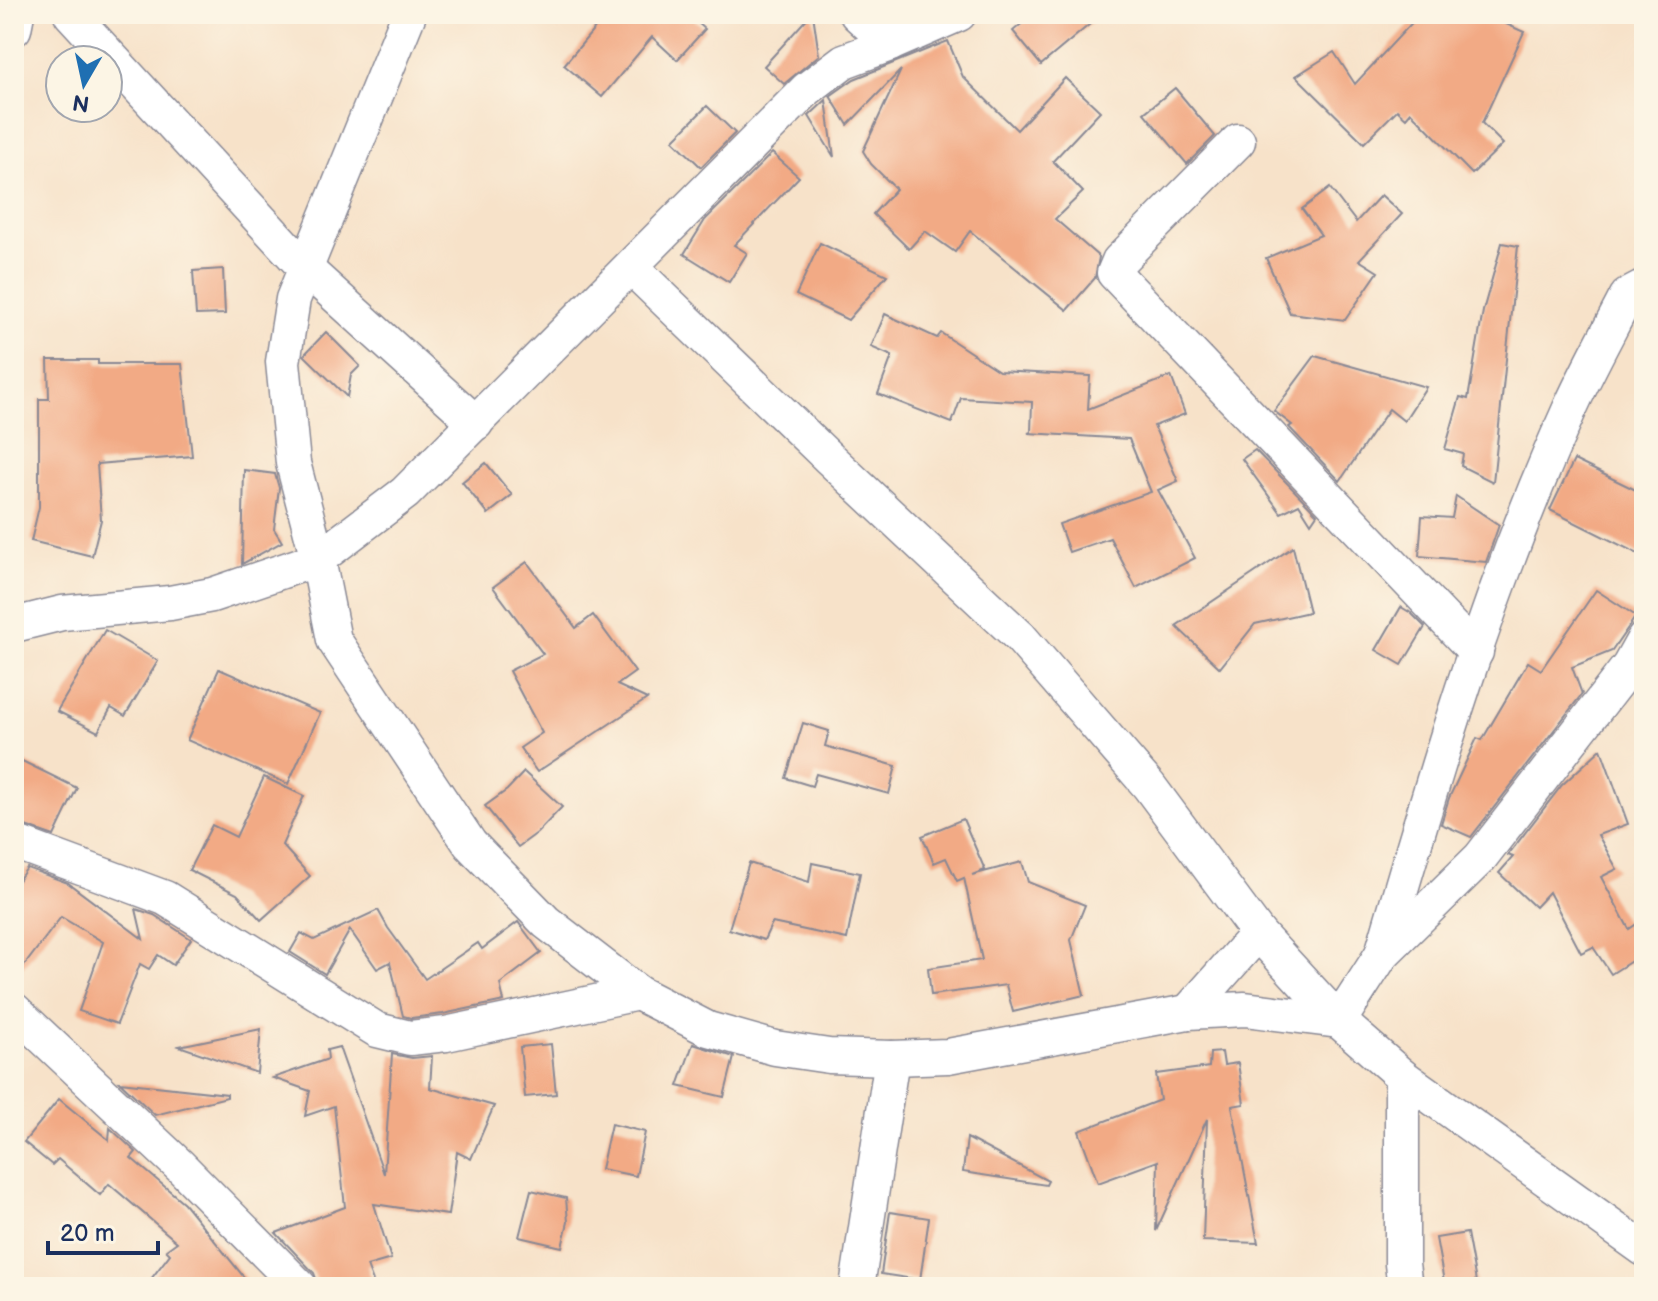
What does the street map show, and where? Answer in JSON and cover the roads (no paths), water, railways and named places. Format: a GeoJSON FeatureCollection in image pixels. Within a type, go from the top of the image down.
{"type":"FeatureCollection","features":[{"type":"Feature","properties":{"kind":"street"},"geometry":{"type":"LineString","coordinates":[[14,29],[17,14]]}},
{"type":"Feature","properties":{"kind":"street"},"geometry":{"type":"LineString","coordinates":[[71,14],[305,268],[476,423]]}},
{"type":"Feature","properties":{"kind":"street"},"geometry":{"type":"LineString","coordinates":[[409,14],[293,299],[283,362],[293,463],[318,559],[334,640],[470,844],[546,922],[638,993],[708,1029],[775,1048],[829,1056],[948,1056],[1188,1012],[1245,1009],[1339,1021]]}},
{"type":"Feature","properties":{"kind":"street"},"geometry":{"type":"LineString","coordinates":[[857,14],[890,44]]}},
{"type":"Feature","properties":{"kind":"street"},"geometry":{"type":"LineString","coordinates":[[14,625],[62,613],[170,603],[212,595],[318,559],[405,493],[807,89],[844,61],[959,14]]}},
{"type":"Feature","properties":{"kind":"street"},"geometry":{"type":"LineString","coordinates":[[1238,141],[1119,261],[1114,273],[1476,652]]}},
{"type":"Feature","properties":{"kind":"street"},"geometry":{"type":"LineString","coordinates":[[632,268],[1020,637],[1149,786],[1258,933],[1339,1021],[1402,1076],[1644,1249]]}},
{"type":"Feature","properties":{"kind":"street"},"geometry":{"type":"LineString","coordinates":[[1382,954],[1434,775],[1517,537],[1567,414],[1627,296],[1644,287]]}},
{"type":"Feature","properties":{"kind":"street"},"geometry":{"type":"LineString","coordinates":[[1339,1021],[1382,954],[1480,858],[1629,666],[1644,639]]}},
{"type":"Feature","properties":{"kind":"street"},"geometry":{"type":"LineString","coordinates":[[21,851],[165,898],[377,1030],[410,1038],[446,1034],[638,993]]}},
{"type":"Feature","properties":{"kind":"street"},"geometry":{"type":"LineString","coordinates":[[1188,1012],[1258,933]]}},
{"type":"Feature","properties":{"kind":"street"},"geometry":{"type":"LineString","coordinates":[[14,1010],[180,1166],[300,1287]]}},
{"type":"Feature","properties":{"kind":"street"},"geometry":{"type":"LineString","coordinates":[[857,1287],[892,1058]]}},
{"type":"Feature","properties":{"kind":"street"},"geometry":{"type":"LineString","coordinates":[[1402,1076],[1402,1248],[1405,1287]]}}]}
